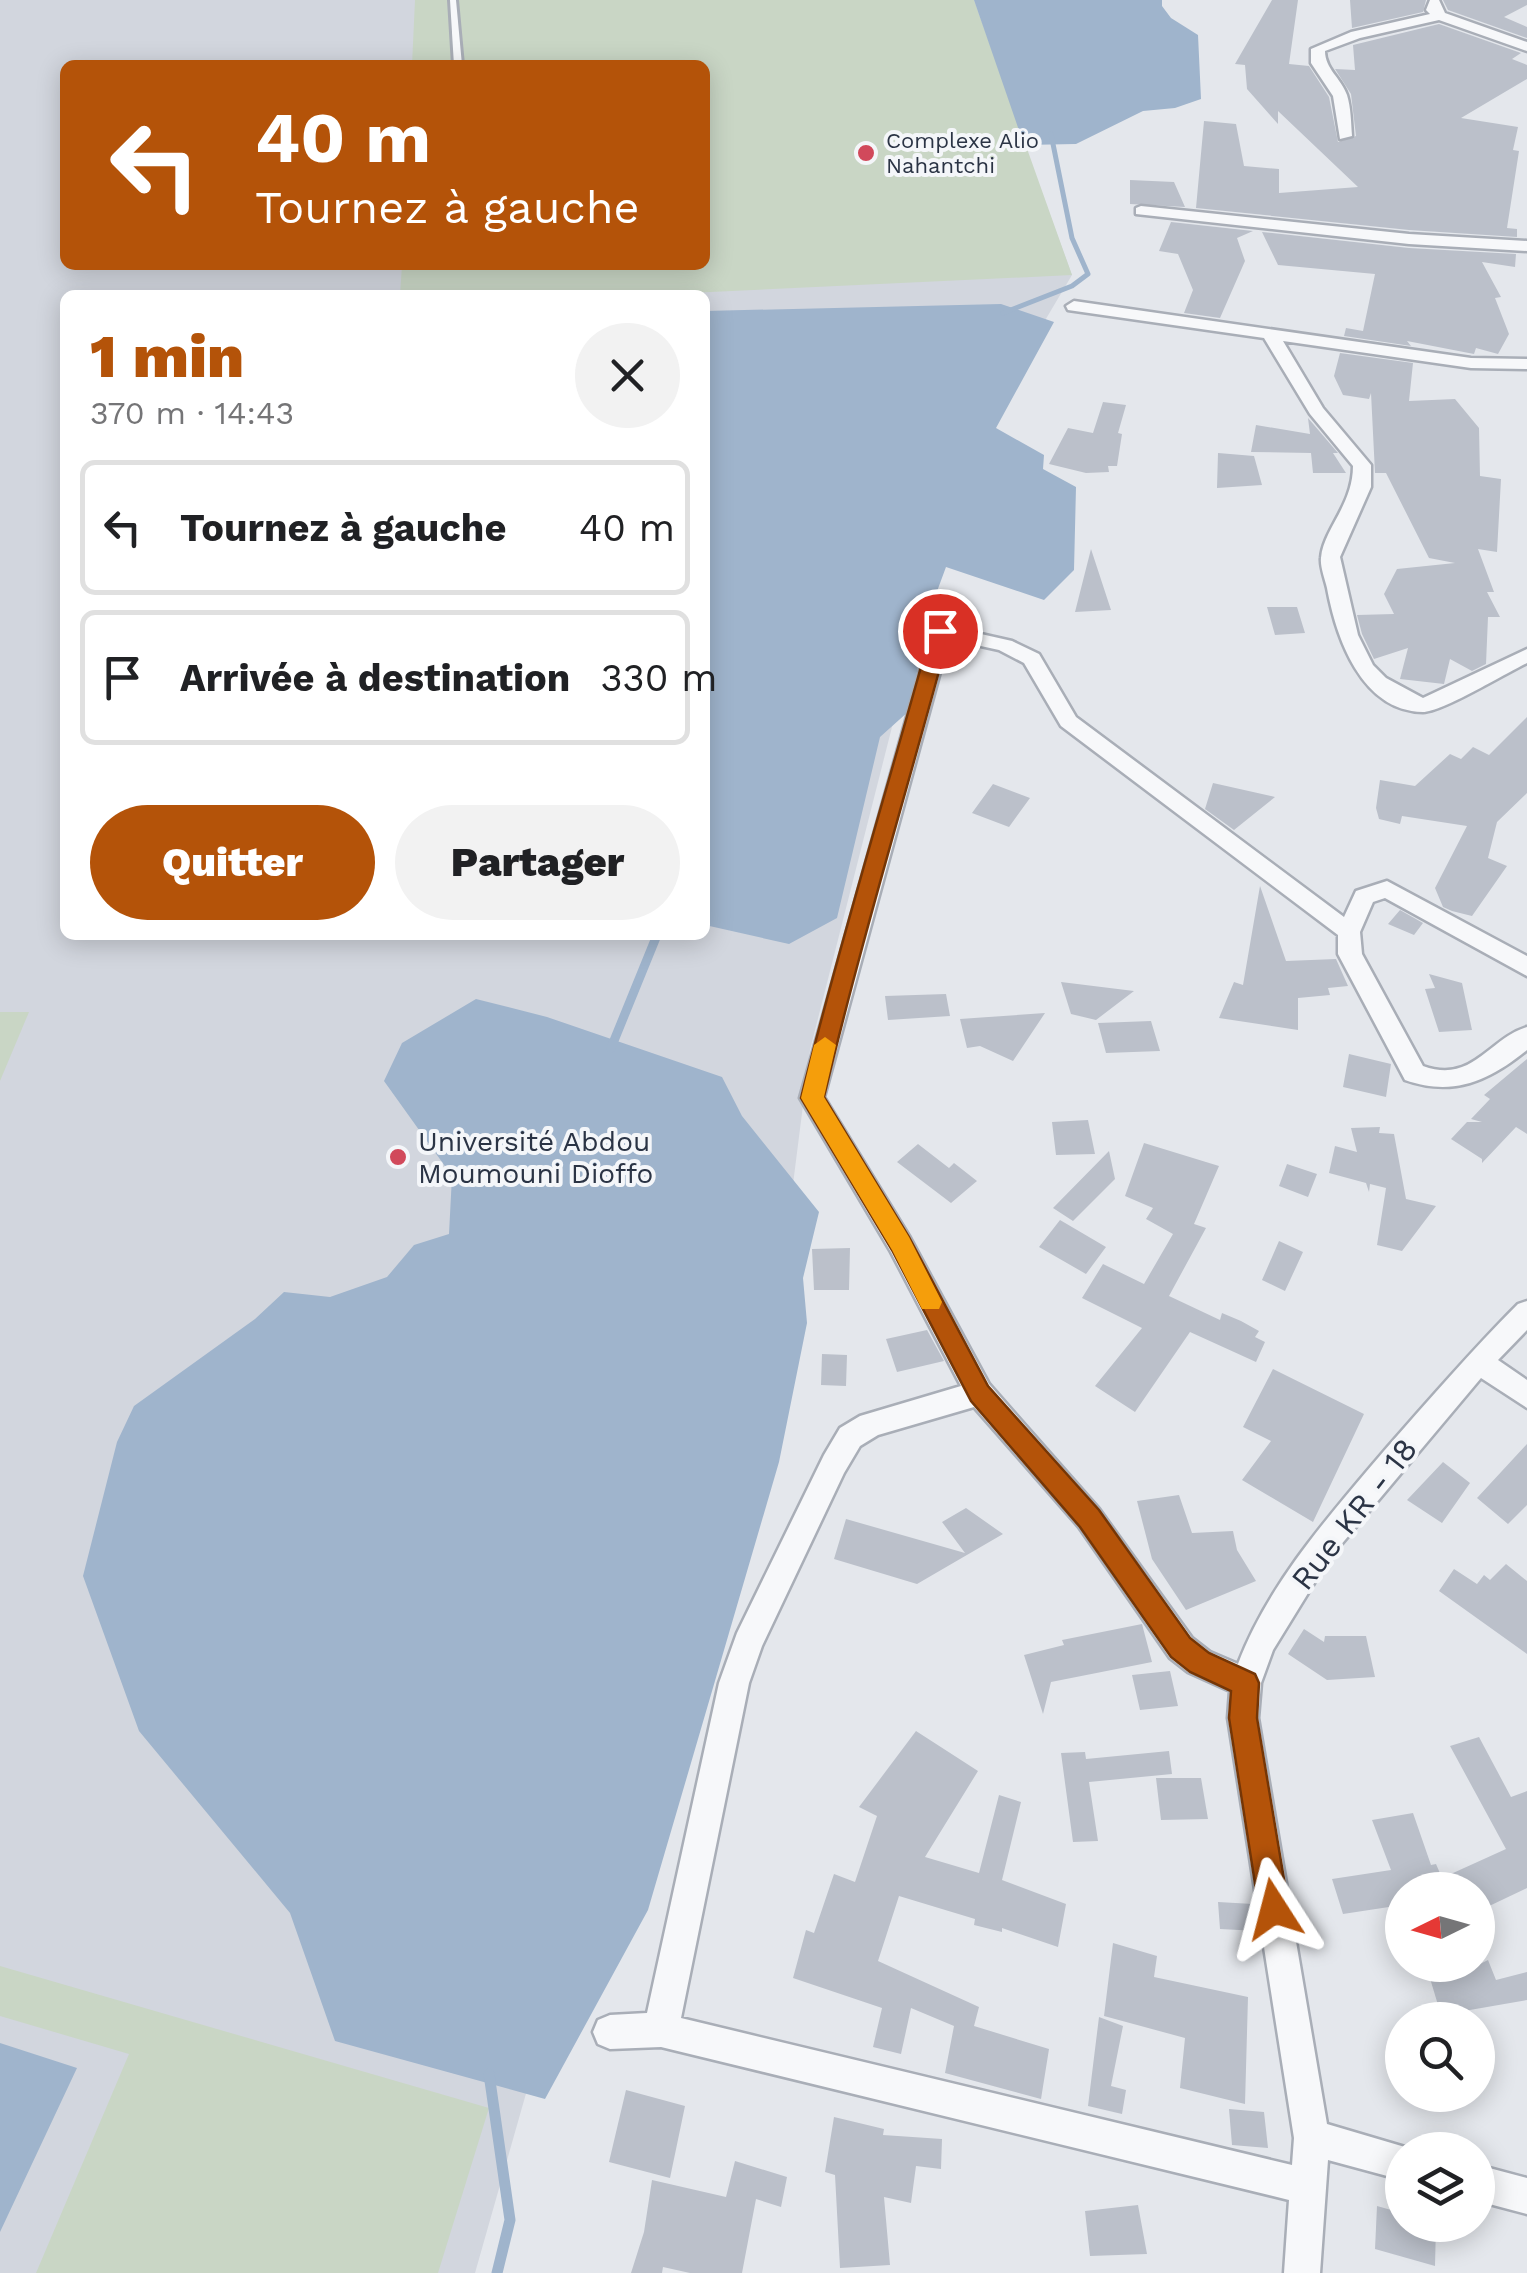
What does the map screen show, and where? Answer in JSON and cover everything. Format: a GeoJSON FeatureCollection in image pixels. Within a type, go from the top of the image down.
{"type":"FeatureCollection","features":[{"type":"Feature","properties":{"kind":"street"},"geometry":{"type":"LineString","coordinates":[[1345,136],[1337,82],[1318,63],[1318,49],[1433,6],[1527,47]]}},
{"type":"Feature","properties":{"kind":"street"},"geometry":{"type":"LineString","coordinates":[[1141,210],[1408,239],[1527,246]]}},
{"type":"Feature","properties":{"kind":"street"},"geometry":{"type":"LineString","coordinates":[[1074,306],[1471,363],[1527,364]]}},
{"type":"Feature","properties":{"kind":"street"},"geometry":{"type":"LineString","coordinates":[[1270,334],[1316,410],[1362,465],[1362,487],[1330,557],[1344,619],[1360,665],[1390,691],[1414,704],[1426,705],[1527,655]]}},
{"type":"Feature","properties":{"kind":"street"},"geometry":{"type":"LineString","coordinates":[[1246,1683],[1180,1648],[1089,1518],[980,1394],[900,1244],[812,1098],[848,953],[886,832],[940,631],[1004,645],[1032,660],[1068,721],[1349,932]]}},
{"type":"Feature","properties":{"kind":"street"},"geometry":{"type":"LineString","coordinates":[[1527,966],[1387,888],[1364,897],[1349,932],[1350,954],[1414,1073],[1428,1079],[1458,1080],[1502,1059],[1527,1036]]}},
{"type":"Feature","properties":{"kind":"street","name":"Rue KR - 18"},"geometry":{"type":"LineString","coordinates":[[1302,2273],[1312,2138],[1243,1718],[1246,1683],[1260,1642],[1318,1549],[1479,1361],[1527,1312]]}},
{"type":"Feature","properties":{"kind":"street"},"geometry":{"type":"LineString","coordinates":[[1479,1361],[1527,1396]]}},
{"type":"Feature","properties":{"kind":"street"},"geometry":{"type":"LineString","coordinates":[[660,2030],[734,1684],[748,1643],[834,1464],[850,1437],[870,1425],[980,1394]]}},
{"type":"Feature","properties":{"kind":"street"},"geometry":{"type":"LineString","coordinates":[[610,2032],[660,2030],[1308,2187]]}},
{"type":"Feature","properties":{"kind":"street"},"geometry":{"type":"LineString","coordinates":[[1312,2138],[1385,2157]]}},
{"type":"Feature","properties":{"kind":"street"},"geometry":{"type":"LineString","coordinates":[[1495,2188],[1527,2196]]}},
{"type":"Feature","properties":{"kind":"lane"},"geometry":{"type":"LineString","coordinates":[[453,0],[458,60]]}},
{"type":"Feature","properties":{"kind":"shaded area","name":"Université Abdou Moumouni Dioffo"},"geometry":{"type":"Polygon","coordinates":[[[0,0],[1101,0],[1010,106],[1072,275],[958,467],[810,1050],[783,1263],[525,2097],[475,2273],[0,2273],[0,0]]]}},
{"type":"Feature","properties":{"kind":"green space","name":"Complexe Alio Nahantchi"},"geometry":{"type":"Polygon","coordinates":[[[415,0],[974,0],[1072,275],[710,292],[400,290],[402,270],[710,270],[710,60],[412,60],[415,0]]]}},
{"type":"Feature","properties":{"kind":"green space"},"geometry":{"type":"Polygon","coordinates":[[[0,1012],[29,1012],[0,1081],[0,1012]]]}},
{"type":"Feature","properties":{"kind":"green space"},"geometry":{"type":"Polygon","coordinates":[[[0,1966],[489,2108],[438,2273],[36,2273],[129,2054],[0,2016],[0,1966]]]}},
{"type":"Feature","properties":{"kind":"water"},"geometry":{"type":"Polygon","coordinates":[[[974,0],[1162,0],[1171,18],[1198,35],[1201,99],[1175,108],[1143,111],[1076,144],[1024,145],[974,0]]]}},
{"type":"Feature","properties":{"kind":"water"},"geometry":{"type":"Polygon","coordinates":[[[1001,304],[1054,322],[996,428],[1044,455],[1043,469],[1076,487],[1074,570],[1044,600],[946,567],[929,613],[909,711],[880,737],[837,918],[789,944],[710,926],[710,311],[1001,304]]]}},
{"type":"Feature","properties":{"kind":"water"},"geometry":{"type":"Polygon","coordinates":[[[476,999],[547,1017],[722,1077],[742,1116],[819,1212],[803,1278],[807,1323],[779,1462],[648,1910],[545,2099],[335,2041],[290,1913],[139,1731],[83,1576],[117,1442],[134,1406],[255,1319],[284,1292],[330,1297],[387,1277],[414,1245],[449,1234],[452,1176],[384,1081],[402,1043],[476,999]]]}},
{"type":"Feature","properties":{"kind":"water"},"geometry":{"type":"Polygon","coordinates":[[[0,2043],[77,2068],[0,2232],[0,2043]]]}},
{"type":"Feature","properties":{"kind":"building"},"geometry":{"type":"Polygon","coordinates":[[[1272,0],[1298,0],[1289,64],[1309,66],[1329,97],[1338,142],[1356,136],[1351,94],[1335,69],[1355,70],[1353,45],[1439,24],[1521,53],[1512,59],[1527,65],[1527,79],[1461,118],[1518,127],[1513,150],[1519,151],[1507,228],[1517,229],[1517,237],[1196,208],[1204,121],[1236,124],[1244,166],[1279,169],[1279,193],[1358,187],[1278,111],[1278,124],[1247,89],[1245,65],[1235,64],[1272,0]]]}},
{"type":"Feature","properties":{"kind":"building"},"geometry":{"type":"Polygon","coordinates":[[[1350,0],[1426,0],[1423,12],[1352,28],[1350,0]]]}},
{"type":"Feature","properties":{"kind":"building"},"geometry":{"type":"Polygon","coordinates":[[[1443,0],[1527,0],[1527,5],[1504,17],[1527,27],[1527,38],[1448,10],[1443,0]]]}},
{"type":"Feature","properties":{"kind":"building"},"geometry":{"type":"Polygon","coordinates":[[[1130,180],[1174,182],[1185,207],[1130,204],[1130,180]]]}},
{"type":"Feature","properties":{"kind":"building"},"geometry":{"type":"Polygon","coordinates":[[[1171,222],[1253,231],[1237,238],[1245,261],[1220,318],[1184,313],[1193,290],[1178,254],[1159,251],[1171,222]]]}},
{"type":"Feature","properties":{"kind":"building"},"geometry":{"type":"Polygon","coordinates":[[[1262,232],[1409,248],[1516,254],[1515,267],[1482,262],[1501,297],[1495,298],[1509,334],[1498,354],[1476,348],[1474,354],[1407,341],[1411,346],[1344,336],[1346,328],[1363,331],[1375,274],[1278,265],[1262,232]]]}},
{"type":"Feature","properties":{"kind":"building"},"geometry":{"type":"Polygon","coordinates":[[[1340,353],[1413,363],[1409,401],[1455,399],[1479,428],[1480,476],[1501,479],[1497,552],[1478,549],[1494,592],[1487,592],[1500,617],[1488,617],[1486,664],[1472,671],[1450,659],[1444,684],[1400,679],[1408,648],[1374,659],[1362,634],[1357,615],[1394,614],[1384,594],[1397,569],[1455,563],[1429,558],[1386,473],[1375,473],[1371,393],[1369,399],[1343,395],[1334,376],[1340,353]]]}},
{"type":"Feature","properties":{"kind":"building"},"geometry":{"type":"Polygon","coordinates":[[[1103,402],[1126,405],[1118,433],[1122,434],[1117,466],[1108,466],[1109,472],[1086,473],[1049,464],[1068,428],[1093,433],[1103,402]]]}},
{"type":"Feature","properties":{"kind":"building"},"geometry":{"type":"Polygon","coordinates":[[[1308,418],[1338,453],[1333,453],[1346,473],[1313,473],[1311,453],[1251,452],[1256,425],[1310,434],[1308,418]]]}},
{"type":"Feature","properties":{"kind":"building"},"geometry":{"type":"Polygon","coordinates":[[[1218,453],[1254,456],[1262,485],[1217,488],[1218,453]]]}},
{"type":"Feature","properties":{"kind":"building"},"geometry":{"type":"Polygon","coordinates":[[[1091,549],[1111,610],[1075,612],[1091,549]]]}},
{"type":"Feature","properties":{"kind":"building"},"geometry":{"type":"Polygon","coordinates":[[[1267,607],[1297,607],[1305,633],[1275,635],[1267,607]]]}},
{"type":"Feature","properties":{"kind":"building"},"geometry":{"type":"Polygon","coordinates":[[[1527,717],[1527,793],[1497,822],[1488,858],[1507,866],[1472,916],[1452,911],[1443,907],[1435,888],[1467,826],[1402,816],[1400,824],[1379,819],[1376,808],[1380,780],[1415,786],[1450,754],[1461,759],[1473,747],[1489,755],[1527,717]]]}},
{"type":"Feature","properties":{"kind":"building"},"geometry":{"type":"Polygon","coordinates":[[[1213,783],[1275,797],[1234,830],[1205,809],[1213,783]]]}},
{"type":"Feature","properties":{"kind":"building"},"geometry":{"type":"Polygon","coordinates":[[[993,784],[1030,798],[1009,827],[972,813],[993,784]]]}},
{"type":"Feature","properties":{"kind":"building"},"geometry":{"type":"Polygon","coordinates":[[[1260,886],[1286,961],[1336,959],[1348,986],[1328,988],[1330,995],[1298,998],[1298,1030],[1219,1018],[1234,982],[1243,985],[1260,886]]]}},
{"type":"Feature","properties":{"kind":"building"},"geometry":{"type":"Polygon","coordinates":[[[1400,910],[1423,923],[1414,935],[1388,924],[1400,910]]]}},
{"type":"Feature","properties":{"kind":"building"},"geometry":{"type":"Polygon","coordinates":[[[1429,974],[1462,983],[1472,1030],[1439,1032],[1425,989],[1435,988],[1429,974]]]}},
{"type":"Feature","properties":{"kind":"building"},"geometry":{"type":"Polygon","coordinates":[[[1061,982],[1134,991],[1096,1020],[1071,1014],[1061,982]]]}},
{"type":"Feature","properties":{"kind":"building"},"geometry":{"type":"Polygon","coordinates":[[[946,994],[950,1016],[888,1020],[885,996],[946,994]]]}},
{"type":"Feature","properties":{"kind":"building"},"geometry":{"type":"Polygon","coordinates":[[[1045,1013],[1013,1061],[980,1046],[967,1048],[960,1019],[1045,1013]]]}},
{"type":"Feature","properties":{"kind":"building"},"geometry":{"type":"Polygon","coordinates":[[[1151,1021],[1160,1051],[1106,1053],[1098,1023],[1151,1021]]]}},
{"type":"Feature","properties":{"kind":"building"},"geometry":{"type":"Polygon","coordinates":[[[1349,1054],[1391,1064],[1386,1097],[1343,1087],[1349,1054]]]}},
{"type":"Feature","properties":{"kind":"building"},"geometry":{"type":"Polygon","coordinates":[[[1527,1059],[1527,1134],[1516,1127],[1482,1163],[1482,1159],[1451,1139],[1467,1122],[1482,1122],[1471,1119],[1490,1099],[1484,1095],[1527,1059]]]}},
{"type":"Feature","properties":{"kind":"building"},"geometry":{"type":"Polygon","coordinates":[[[1088,1120],[1095,1154],[1056,1155],[1052,1122],[1088,1120]]]}},
{"type":"Feature","properties":{"kind":"building"},"geometry":{"type":"Polygon","coordinates":[[[1380,1127],[1379,1133],[1394,1134],[1406,1199],[1436,1206],[1402,1251],[1377,1245],[1386,1188],[1370,1184],[1369,1192],[1366,1183],[1329,1173],[1335,1146],[1357,1152],[1351,1128],[1380,1127]]]}},
{"type":"Feature","properties":{"kind":"building"},"geometry":{"type":"Polygon","coordinates":[[[1144,1143],[1219,1166],[1194,1224],[1206,1228],[1169,1296],[1220,1320],[1222,1313],[1241,1321],[1259,1331],[1255,1337],[1265,1342],[1256,1362],[1190,1332],[1135,1412],[1095,1386],[1142,1328],[1082,1298],[1103,1264],[1144,1284],[1173,1234],[1146,1219],[1153,1208],[1125,1196],[1144,1143]]]}},
{"type":"Feature","properties":{"kind":"building"},"geometry":{"type":"Polygon","coordinates":[[[918,1144],[949,1168],[954,1163],[977,1181],[951,1203],[897,1162],[918,1144]]]}},
{"type":"Feature","properties":{"kind":"building"},"geometry":{"type":"Polygon","coordinates":[[[1109,1151],[1115,1179],[1073,1221],[1053,1208],[1109,1151]]]}},
{"type":"Feature","properties":{"kind":"building"},"geometry":{"type":"Polygon","coordinates":[[[1287,1164],[1317,1174],[1308,1197],[1279,1186],[1287,1164]]]}},
{"type":"Feature","properties":{"kind":"building"},"geometry":{"type":"Polygon","coordinates":[[[1060,1220],[1106,1247],[1086,1274],[1039,1247],[1060,1220]]]}},
{"type":"Feature","properties":{"kind":"building"},"geometry":{"type":"Polygon","coordinates":[[[1279,1241],[1303,1252],[1285,1291],[1262,1280],[1279,1241]]]}},
{"type":"Feature","properties":{"kind":"building"},"geometry":{"type":"Polygon","coordinates":[[[850,1248],[849,1290],[814,1290],[812,1249],[850,1248]]]}},
{"type":"Feature","properties":{"kind":"building"},"geometry":{"type":"Polygon","coordinates":[[[927,1330],[944,1361],[897,1372],[886,1339],[927,1330]]]}},
{"type":"Feature","properties":{"kind":"building"},"geometry":{"type":"Polygon","coordinates":[[[822,1354],[847,1355],[846,1386],[821,1385],[822,1354]]]}},
{"type":"Feature","properties":{"kind":"building"},"geometry":{"type":"Polygon","coordinates":[[[1273,1369],[1364,1414],[1313,1522],[1242,1480],[1271,1441],[1243,1427],[1273,1369]]]}},
{"type":"Feature","properties":{"kind":"building"},"geometry":{"type":"Polygon","coordinates":[[[1527,1444],[1527,1505],[1508,1524],[1477,1498],[1527,1444]]]}},
{"type":"Feature","properties":{"kind":"building"},"geometry":{"type":"Polygon","coordinates":[[[1443,1462],[1470,1483],[1442,1523],[1407,1500],[1443,1462]]]}},
{"type":"Feature","properties":{"kind":"building"},"geometry":{"type":"Polygon","coordinates":[[[1179,1495],[1192,1533],[1233,1531],[1237,1550],[1256,1581],[1186,1610],[1152,1559],[1137,1501],[1179,1495]]]}},
{"type":"Feature","properties":{"kind":"building"},"geometry":{"type":"Polygon","coordinates":[[[966,1508],[1003,1534],[917,1584],[834,1559],[846,1519],[965,1553],[942,1522],[966,1508]]]}},
{"type":"Feature","properties":{"kind":"building"},"geometry":{"type":"Polygon","coordinates":[[[1506,1564],[1527,1581],[1527,1654],[1439,1591],[1454,1569],[1477,1584],[1484,1575],[1490,1580],[1506,1564]]]}},
{"type":"Feature","properties":{"kind":"building"},"geometry":{"type":"Polygon","coordinates":[[[1142,1624],[1152,1662],[1051,1682],[1043,1714],[1024,1655],[1064,1645],[1062,1640],[1142,1624]]]}},
{"type":"Feature","properties":{"kind":"building"},"geometry":{"type":"Polygon","coordinates":[[[1304,1629],[1324,1642],[1325,1636],[1366,1636],[1375,1677],[1327,1680],[1288,1654],[1304,1629]]]}},
{"type":"Feature","properties":{"kind":"building"},"geometry":{"type":"Polygon","coordinates":[[[1170,1671],[1178,1706],[1140,1710],[1132,1675],[1170,1671]]]}},
{"type":"Feature","properties":{"kind":"building"},"geometry":{"type":"Polygon","coordinates":[[[916,1731],[978,1771],[925,1857],[979,1873],[999,1795],[1021,1802],[1002,1880],[1066,1904],[1058,1947],[1002,1928],[1002,1932],[974,1925],[975,1919],[899,1896],[878,1961],[979,2007],[974,2026],[1049,2049],[1041,2099],[945,2073],[954,2026],[911,2008],[901,2054],[873,2047],[882,2008],[793,1978],[806,1930],[814,1933],[834,1874],[855,1882],[877,1816],[859,1807],[916,1731]]]}},
{"type":"Feature","properties":{"kind":"building"},"geometry":{"type":"Polygon","coordinates":[[[1479,1737],[1511,1797],[1527,1791],[1527,1888],[1495,1903],[1495,1872],[1455,1872],[1506,1849],[1450,1746],[1479,1737]]]}},
{"type":"Feature","properties":{"kind":"building"},"geometry":{"type":"Polygon","coordinates":[[[1169,1751],[1172,1774],[1089,1782],[1098,1841],[1073,1842],[1061,1753],[1085,1752],[1086,1759],[1169,1751]]]}},
{"type":"Feature","properties":{"kind":"building"},"geometry":{"type":"Polygon","coordinates":[[[1156,1778],[1201,1778],[1208,1819],[1161,1820],[1156,1778]]]}},
{"type":"Feature","properties":{"kind":"building"},"geometry":{"type":"Polygon","coordinates":[[[1413,1813],[1431,1865],[1436,1864],[1439,1872],[1385,1872],[1385,1908],[1343,1914],[1332,1879],[1391,1870],[1372,1820],[1413,1813]]]}},
{"type":"Feature","properties":{"kind":"building"},"geometry":{"type":"Polygon","coordinates":[[[1218,1902],[1253,1904],[1258,1931],[1220,1929],[1218,1902]]]}},
{"type":"Feature","properties":{"kind":"building"},"geometry":{"type":"Polygon","coordinates":[[[1113,1943],[1157,1956],[1154,1977],[1248,1997],[1245,2104],[1180,2088],[1185,2038],[1104,2016],[1113,1943]]]}},
{"type":"Feature","properties":{"kind":"building"},"geometry":{"type":"Polygon","coordinates":[[[1527,1972],[1527,2000],[1495,2006],[1495,2002],[1437,2002],[1431,1982],[1495,1982],[1495,1978],[1527,1972]]]}},
{"type":"Feature","properties":{"kind":"building"},"geometry":{"type":"Polygon","coordinates":[[[1099,2017],[1123,2026],[1111,2086],[1126,2090],[1122,2114],[1088,2106],[1099,2017]]]}},
{"type":"Feature","properties":{"kind":"building"},"geometry":{"type":"Polygon","coordinates":[[[626,2090],[685,2106],[670,2178],[609,2162],[626,2090]]]}},
{"type":"Feature","properties":{"kind":"building"},"geometry":{"type":"Polygon","coordinates":[[[1229,2109],[1264,2112],[1268,2148],[1232,2145],[1229,2109]]]}},
{"type":"Feature","properties":{"kind":"building"},"geometry":{"type":"Polygon","coordinates":[[[834,2117],[884,2129],[883,2135],[942,2139],[941,2169],[916,2166],[911,2203],[884,2197],[890,2265],[840,2268],[835,2175],[825,2172],[834,2117]]]}},
{"type":"Feature","properties":{"kind":"building"},"geometry":{"type":"Polygon","coordinates":[[[735,2161],[787,2177],[781,2207],[756,2199],[742,2273],[690,2273],[663,2267],[662,2273],[631,2273],[644,2232],[652,2180],[726,2197],[735,2161]]]}},
{"type":"Feature","properties":{"kind":"building"},"geometry":{"type":"Polygon","coordinates":[[[1138,2205],[1147,2254],[1090,2256],[1085,2211],[1138,2205]]]}},
{"type":"Feature","properties":{"kind":"building"},"geometry":{"type":"Polygon","coordinates":[[[1377,2206],[1385,2208],[1385,2242],[1436,2242],[1435,2266],[1375,2249],[1377,2206]]]}},
{"type":"Feature","properties":{"kind":"waterway"},"geometry":{"type":"LineString","coordinates":[[1003,313],[1072,286],[1088,274],[1072,238],[1051,134]]}},
{"type":"Feature","properties":{"kind":"waterway"},"geometry":{"type":"LineString","coordinates":[[611,1048],[655,940]]}},
{"type":"Feature","properties":{"kind":"waterway"},"geometry":{"type":"LineString","coordinates":[[489,2074],[510,2220],[497,2273]]}},
{"type":"Feature","properties":{"kind":"slow traffic"},"geometry":{"type":"LineString","coordinates":[[825,1045],[812,1098],[900,1244],[930,1302]]}},
{"type":"Feature","properties":{"kind":"place","name":"Complexe Alio Nahantchi"},"geometry":{"type":"Point","coordinates":[866,153]}},
{"type":"Feature","properties":{"kind":"place","name":"Université Abdou Moumouni Dioffo"},"geometry":{"type":"Point","coordinates":[398,1157]}},
{"type":"Feature","properties":{"kind":"route"},"geometry":{"type":"LineString","coordinates":[[940,631],[886,832],[848,953],[812,1098],[900,1244],[980,1394],[1089,1518],[1180,1648],[1246,1683],[1243,1718],[1274,1909]]}}]}
